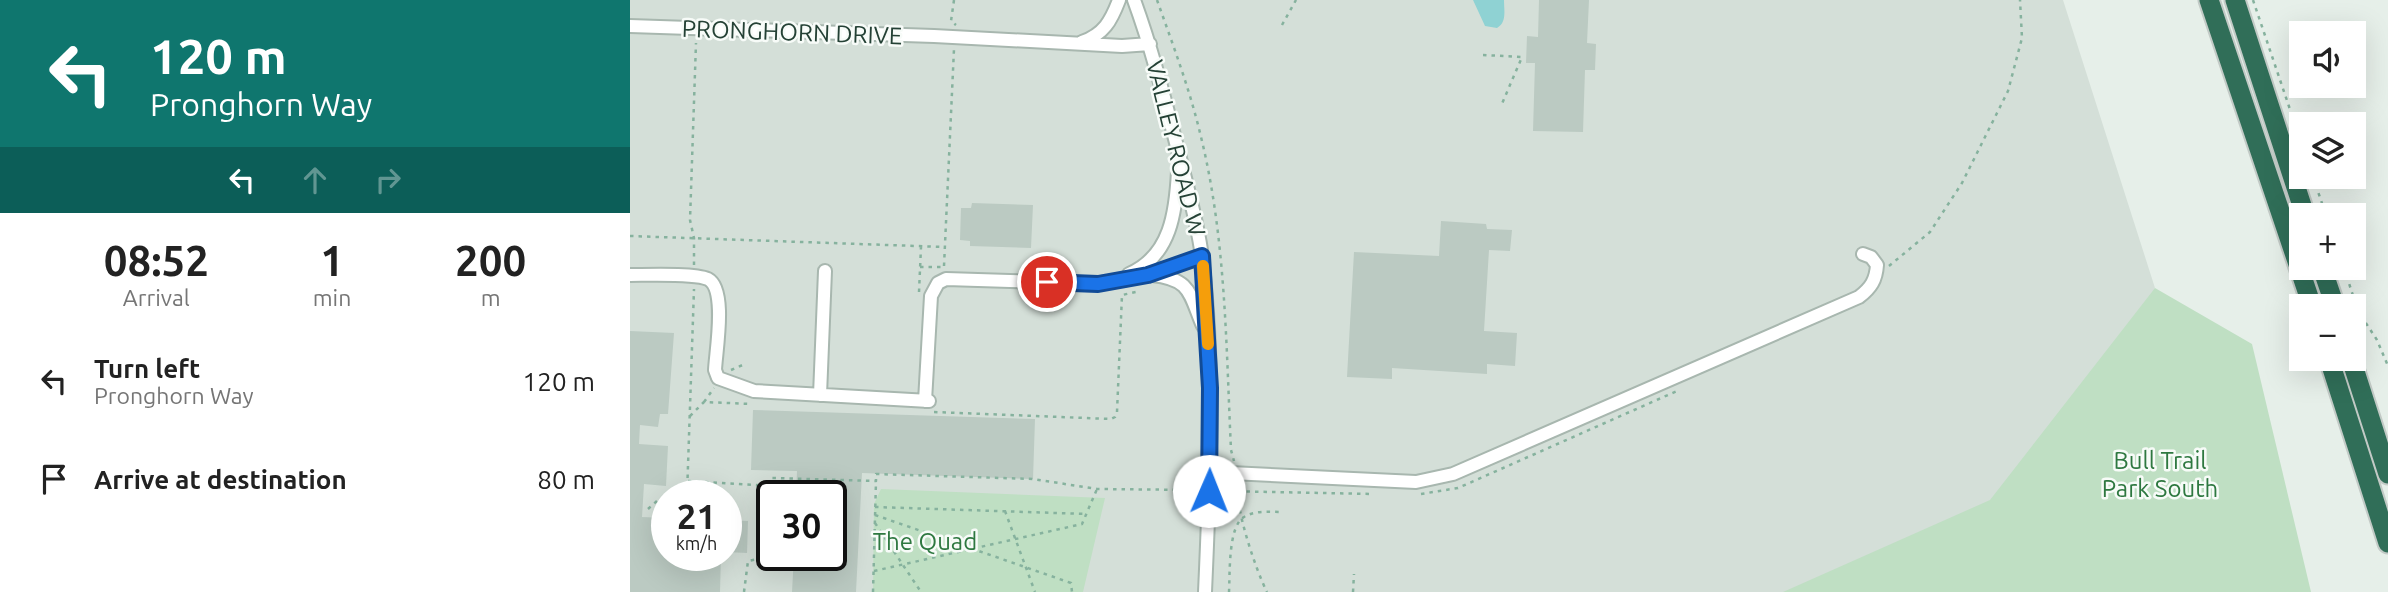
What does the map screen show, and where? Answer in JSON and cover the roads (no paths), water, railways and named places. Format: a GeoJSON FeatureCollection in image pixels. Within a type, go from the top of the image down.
{"type":"FeatureCollection","features":[{"type":"Feature","properties":{"kind":"highway"},"geometry":{"type":"LineString","coordinates":[[2201,0],[2243,96]]}},
{"type":"Feature","properties":{"kind":"highway"},"geometry":{"type":"LineString","coordinates":[[2209,0],[2308,294]]}},
{"type":"Feature","properties":{"kind":"highway"},"geometry":{"type":"LineString","coordinates":[[2235,0],[2301,203]]}},
{"type":"Feature","properties":{"kind":"highway"},"geometry":{"type":"LineString","coordinates":[[2333,371],[2388,543]]}},
{"type":"Feature","properties":{"kind":"highway"},"geometry":{"type":"LineString","coordinates":[[2355,371],[2388,474]]}},
{"type":"Feature","properties":{"kind":"street"},"geometry":{"type":"LineString","coordinates":[[1076,44],[1098,36],[1107,27],[1119,0]]}},
{"type":"Feature","properties":{"kind":"street","name":"VALLEY ROAD W"},"geometry":{"type":"LineString","coordinates":[[1134,0],[1150,44],[1202,256],[1208,336],[1210,472],[1205,592]]}},
{"type":"Feature","properties":{"kind":"street","name":"PRONGHORN DRIVE"},"geometry":{"type":"LineString","coordinates":[[630,26],[955,31],[1076,44],[1150,44]]}},
{"type":"Feature","properties":{"kind":"street"},"geometry":{"type":"LineString","coordinates":[[1114,280],[1149,263],[1166,239],[1176,209],[1179,157]]}},
{"type":"Feature","properties":{"kind":"street"},"geometry":{"type":"LineString","coordinates":[[1210,472],[1416,482],[1453,474],[1858,297],[1868,290],[1876,277],[1877,265],[1871,257],[1863,254]]}},
{"type":"Feature","properties":{"kind":"street"},"geometry":{"type":"LineString","coordinates":[[630,275],[706,278],[714,283],[719,300],[715,370],[718,378],[754,391],[927,404],[931,296],[938,283],[944,280],[1098,284],[1148,275],[1202,256]]}},
{"type":"Feature","properties":{"kind":"street"},"geometry":{"type":"LineString","coordinates":[[820,395],[825,271]]}},
{"type":"Feature","properties":{"kind":"street"},"geometry":{"type":"LineString","coordinates":[[1148,275],[1172,277],[1182,282],[1208,336]]}},
{"type":"Feature","properties":{"kind":"water"},"geometry":{"type":"Polygon","coordinates":[[[1473,0],[1504,0],[1504,16],[1500,26],[1485,26],[1473,0]]]}},
{"type":"Feature","properties":{"kind":"park label","name":"Bull Trail Park South"},"geometry":{"type":"Point","coordinates":[2160,474]}},
{"type":"Feature","properties":{"kind":"park label","name":"The Quad"},"geometry":{"type":"Point","coordinates":[925,541]}}]}
